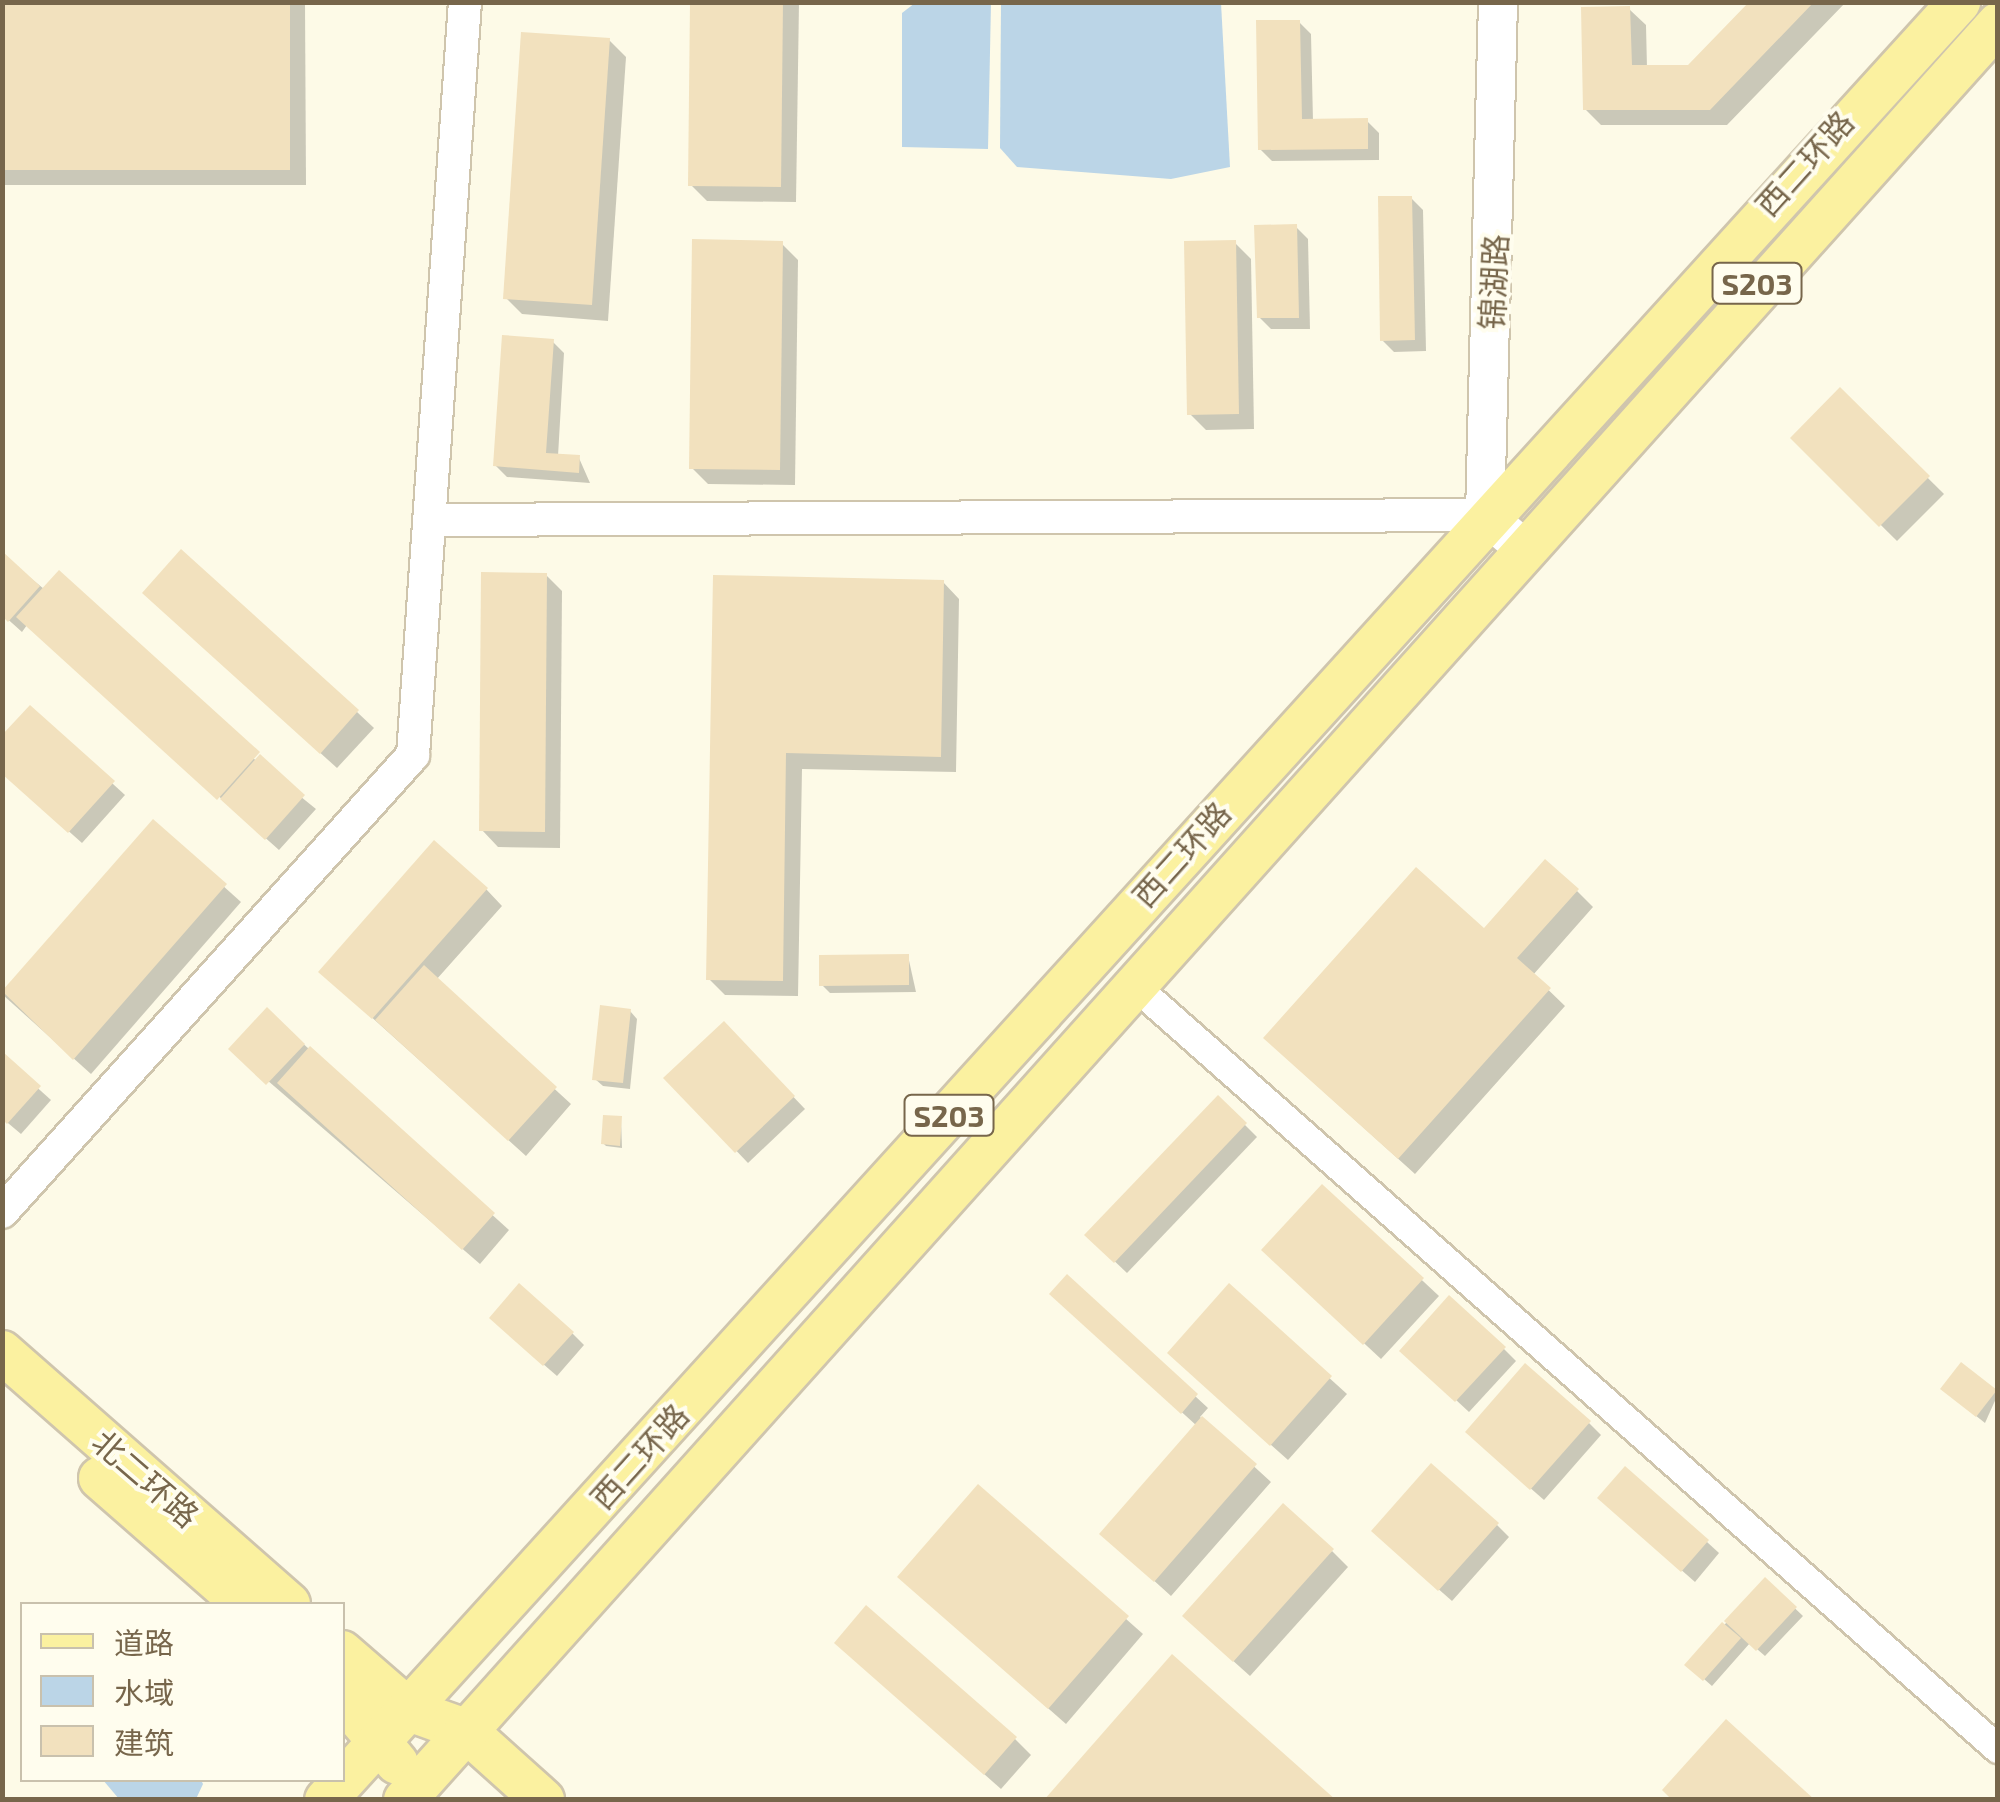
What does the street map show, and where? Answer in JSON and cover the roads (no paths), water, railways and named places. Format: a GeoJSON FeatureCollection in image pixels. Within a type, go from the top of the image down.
{"type":"FeatureCollection","features":[{"type":"Feature","properties":{"kind":"main road","name":"锦湖路"},"geometry":{"type":"LineString","coordinates":[[1485,515],[1498,2]]}},
{"type":"Feature","properties":{"kind":"main road","name":"西二环路"},"geometry":{"type":"LineString","coordinates":[[408,1710],[1485,515],[1958,2]]}},
{"type":"Feature","properties":{"kind":"main road","name":"西二环路"},"geometry":{"type":"LineString","coordinates":[[466,1730],[1135,986],[1521,546],[1998,24]]}},
{"type":"Feature","properties":{"kind":"main road"},"geometry":{"type":"LineString","coordinates":[[1485,515],[1521,546]]}},
{"type":"Feature","properties":{"kind":"main road"},"geometry":{"type":"LineString","coordinates":[[1092,952],[1135,986]]}},
{"type":"Feature","properties":{"kind":"main road","name":"北二环路"},"geometry":{"type":"LineString","coordinates":[[2,1352],[287,1602]]}},
{"type":"Feature","properties":{"kind":"main road","name":"北二环路"},"geometry":{"type":"LineString","coordinates":[[2,1391],[242,1602]]}},
{"type":"Feature","properties":{"kind":"main road"},"geometry":{"type":"LineString","coordinates":[[345,1655],[408,1710],[466,1730],[542,1800]]}},
{"type":"Feature","properties":{"kind":"main road"},"geometry":{"type":"LineString","coordinates":[[345,1702],[417,1795]]}},
{"type":"Feature","properties":{"kind":"main road","name":"S203"},"geometry":{"type":"LineString","coordinates":[[345,1779],[408,1710]]}},
{"type":"Feature","properties":{"kind":"main road","name":"S203"},"geometry":{"type":"LineString","coordinates":[[417,1795],[466,1730]]}},
{"type":"Feature","properties":{"kind":"street"},"geometry":{"type":"LineString","coordinates":[[2,1212],[413,755],[433,520],[464,2]]}},
{"type":"Feature","properties":{"kind":"street"},"geometry":{"type":"LineString","coordinates":[[433,520],[1485,515]]}},
{"type":"Feature","properties":{"kind":"street"},"geometry":{"type":"LineString","coordinates":[[1135,986],[1998,1749]]}},
{"type":"Feature","properties":{"kind":"water"},"geometry":{"type":"Polygon","coordinates":[[[915,3],[991,3],[988,149],[902,147],[902,13],[915,3]]]}},
{"type":"Feature","properties":{"kind":"water"},"geometry":{"type":"Polygon","coordinates":[[[1001,3],[1221,3],[1230,167],[1171,179],[1017,167],[1000,148],[1001,3]]]}},
{"type":"Feature","properties":{"kind":"water"},"geometry":{"type":"Polygon","coordinates":[[[105,1782],[203,1784],[196,1799],[119,1799],[105,1782]]]}}]}
